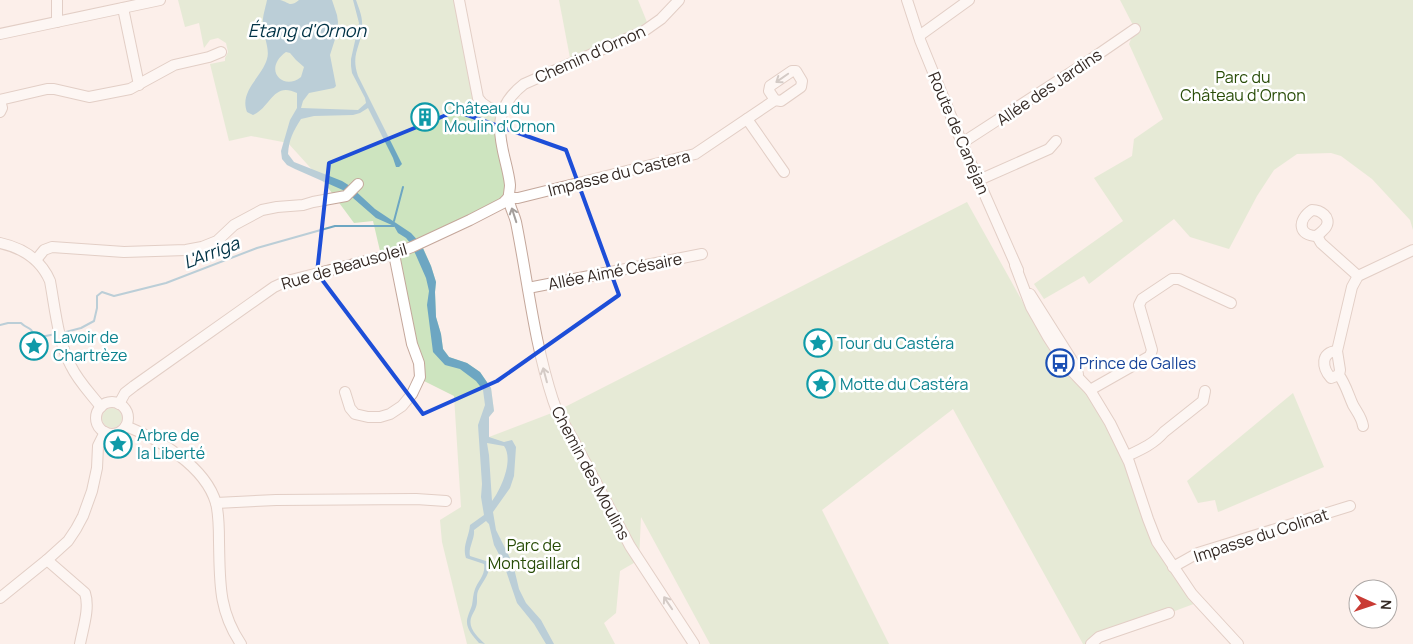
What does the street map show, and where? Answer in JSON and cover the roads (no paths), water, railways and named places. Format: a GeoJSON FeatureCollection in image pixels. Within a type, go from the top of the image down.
{"type":"FeatureCollection","features":[{"type":"Feature","properties":{"kind":"street"},"geometry":{"type":"LineString","coordinates":[[57,0],[57,22]]}},
{"type":"Feature","properties":{"kind":"street"},"geometry":{"type":"LineString","coordinates":[[0,34],[160,0]]}},
{"type":"Feature","properties":{"kind":"street"},"geometry":{"type":"LineString","coordinates":[[459,0],[478,98],[484,105],[498,111],[503,111]]}},
{"type":"Feature","properties":{"kind":"street","name":"Chemin d'Ornon"},"geometry":{"type":"LineString","coordinates":[[508,198],[510,185],[500,125],[503,111],[517,90],[524,84],[644,31],[661,19],[678,0]]}},
{"type":"Feature","properties":{"kind":"street","name":"Route de Canéjan"},"geometry":{"type":"LineString","coordinates":[[907,0],[919,36],[962,143],[1015,265],[1031,307],[1066,365],[1090,390],[1110,423],[1127,456],[1157,542],[1199,602],[1238,644]]}},
{"type":"Feature","properties":{"kind":"street"},"geometry":{"type":"LineString","coordinates":[[919,36],[969,0]]}},
{"type":"Feature","properties":{"kind":"street"},"geometry":{"type":"LineString","coordinates":[[123,8],[139,85]]}},
{"type":"Feature","properties":{"kind":"street","name":"Allée des Jardins"},"geometry":{"type":"LineString","coordinates":[[962,143],[1135,29]]}},
{"type":"Feature","properties":{"kind":"street"},"geometry":{"type":"LineString","coordinates":[[0,112],[2,108],[0,99],[47,89],[89,97],[130,89],[174,65],[209,57],[221,52]]}},
{"type":"Feature","properties":{"kind":"street","name":"Impasse du Castera"},"geometry":{"type":"LineString","coordinates":[[508,198],[518,198],[695,154],[775,100]]}},
{"type":"Feature","properties":{"kind":"street"},"geometry":{"type":"LineString","coordinates":[[747,119],[784,172]]}},
{"type":"Feature","properties":{"kind":"street"},"geometry":{"type":"LineString","coordinates":[[979,180],[1049,149],[1056,141]]}},
{"type":"Feature","properties":{"kind":"street"},"geometry":{"type":"LineString","coordinates":[[36,260],[44,250],[52,248],[124,252],[186,250],[202,247],[217,241],[234,225],[262,210],[277,207],[303,206],[313,202],[346,196],[358,184]]}},
{"type":"Feature","properties":{"kind":"street","name":"Rue de Beausoleil"},"geometry":{"type":"LineString","coordinates":[[119,404],[130,389],[274,287],[287,281],[394,254],[426,241],[495,207],[508,198]]}},
{"type":"Feature","properties":{"kind":"street","name":"Chemin des Moulins"},"geometry":{"type":"LineString","coordinates":[[508,198],[516,220],[535,334],[542,364],[557,411],[630,546],[694,644]]}},
{"type":"Feature","properties":{"kind":"street"},"geometry":{"type":"LineString","coordinates":[[1317,236],[1321,243],[1358,276]]}},
{"type":"Feature","properties":{"kind":"street"},"geometry":{"type":"LineString","coordinates":[[0,243],[18,248],[36,260],[46,273],[50,281],[61,336],[71,368],[101,407]]}},
{"type":"Feature","properties":{"kind":"street"},"geometry":{"type":"LineString","coordinates":[[1364,426],[1347,387],[1339,375],[1337,352],[1352,287],[1358,276],[1413,250]]}},
{"type":"Feature","properties":{"kind":"street"},"geometry":{"type":"LineString","coordinates":[[345,392],[350,408],[355,414],[368,418],[380,417],[390,414],[402,406],[412,394],[420,377],[420,363],[412,344],[394,254]]}},
{"type":"Feature","properties":{"kind":"street","name":"Allée Aimé Césaire"},"geometry":{"type":"LineString","coordinates":[[528,288],[702,254]]}},
{"type":"Feature","properties":{"kind":"street"},"geometry":{"type":"LineString","coordinates":[[1090,390],[1150,356],[1152,350],[1139,305],[1142,299],[1169,279],[1179,279],[1231,303]]}},
{"type":"Feature","properties":{"kind":"street"},"geometry":{"type":"LineString","coordinates":[[1337,352],[1332,352],[1326,356],[1324,361],[1326,372],[1331,378],[1339,375]]}},
{"type":"Feature","properties":{"kind":"street"},"geometry":{"type":"LineString","coordinates":[[1127,456],[1158,439],[1203,401],[1205,392]]}},
{"type":"Feature","properties":{"kind":"street"},"geometry":{"type":"LineString","coordinates":[[113,402],[119,404],[127,413],[126,426],[123,430],[114,434],[105,432],[98,425],[97,420],[101,407],[113,402]]}},
{"type":"Feature","properties":{"kind":"street"},"geometry":{"type":"LineString","coordinates":[[126,426],[146,435],[196,469],[207,485],[216,503],[220,587],[224,611],[233,632],[241,644]]}},
{"type":"Feature","properties":{"kind":"street"},"geometry":{"type":"LineString","coordinates":[[0,598],[71,538],[83,516],[92,491],[97,468],[98,446],[105,432]]}},
{"type":"Feature","properties":{"kind":"street"},"geometry":{"type":"LineString","coordinates":[[216,503],[276,500],[416,499],[446,501]]}},
{"type":"Feature","properties":{"kind":"street","name":"Impasse du Colinat"},"geometry":{"type":"LineString","coordinates":[[1174,567],[1198,554],[1350,506]]}},
{"type":"Feature","properties":{"kind":"street"},"geometry":{"type":"LineString","coordinates":[[47,560],[85,593],[87,599],[80,644]]}},
{"type":"Feature","properties":{"kind":"street"},"geometry":{"type":"LineString","coordinates":[[1091,644],[1099,637],[1169,613]]}},
{"type":"Feature","properties":{"kind":"water","name":"Étang d'Ornon"},"geometry":{"type":"Polygon","coordinates":[[[267,0],[280,0],[291,4],[299,0],[332,0],[338,22],[337,33],[330,55],[336,86],[309,93],[303,101],[301,108],[358,110],[366,103],[352,73],[351,66],[359,23],[353,0],[356,0],[362,23],[362,34],[355,61],[358,76],[402,164],[396,167],[368,108],[353,115],[314,116],[301,119],[289,144],[288,154],[294,162],[350,186],[375,209],[411,233],[421,244],[436,282],[436,317],[443,349],[449,357],[467,363],[480,372],[491,388],[494,411],[489,417],[489,437],[504,442],[512,440],[516,447],[514,476],[510,488],[493,512],[496,530],[513,564],[519,589],[526,603],[541,620],[554,644],[546,644],[534,624],[517,603],[503,562],[494,545],[489,524],[486,521],[474,530],[470,553],[470,556],[489,562],[489,570],[478,591],[477,605],[470,622],[474,632],[485,644],[479,643],[469,631],[467,624],[468,615],[474,591],[484,568],[484,564],[466,558],[465,554],[465,545],[470,525],[484,515],[481,497],[482,484],[478,425],[485,405],[483,390],[476,381],[460,369],[445,365],[433,352],[427,305],[429,291],[426,278],[411,244],[406,238],[398,233],[394,226],[376,218],[345,191],[287,165],[282,159],[281,151],[290,120],[297,108],[297,93],[283,90],[273,96],[253,115],[247,112],[245,104],[248,91],[264,66],[268,55],[263,23],[267,0]],[[286,52],[279,59],[275,71],[282,80],[294,81],[301,77],[304,67],[290,53],[286,52]],[[487,443],[492,501],[502,482],[508,459],[504,446],[487,443]]]}},
{"type":"Feature","properties":{"kind":"waterway"},"geometry":{"type":"LineString","coordinates":[[394,221],[403,187]]}},
{"type":"Feature","properties":{"kind":"waterway","name":"L'Arriga"},"geometry":{"type":"LineString","coordinates":[[62,333],[81,328],[94,321],[97,296],[102,292],[114,296],[166,283],[257,248],[335,226],[394,226]]}},
{"type":"Feature","properties":{"kind":"waterway","name":"L'Arriga"},"geometry":{"type":"LineString","coordinates":[[0,325],[21,323],[31,329],[35,338],[56,334]]}},
{"type":"Feature","properties":{"kind":"place","name":"Château du Moulin d'Ornon"},"geometry":{"type":"Point","coordinates":[425,117]}},
{"type":"Feature","properties":{"kind":"place","name":"Tour du Castéra"},"geometry":{"type":"Point","coordinates":[818,343]}},
{"type":"Feature","properties":{"kind":"place","name":"Lavoir de Chartrèze"},"geometry":{"type":"Point","coordinates":[34,346]}},
{"type":"Feature","properties":{"kind":"place","name":"Prince de Galles"},"geometry":{"type":"Point","coordinates":[1060,363]}},
{"type":"Feature","properties":{"kind":"place","name":"Motte du Castéra"},"geometry":{"type":"Point","coordinates":[821,384]}},
{"type":"Feature","properties":{"kind":"place","name":"Arbre de la Liberté"},"geometry":{"type":"Point","coordinates":[118,444]}},
{"type":"Feature","properties":{"kind":"park label","name":"Parc du Château d'Ornon"},"geometry":{"type":"Point","coordinates":[1243,86]}},
{"type":"Feature","properties":{"kind":"park label","name":"Parc de Montgaillard"},"geometry":{"type":"Point","coordinates":[534,554]}}]}
